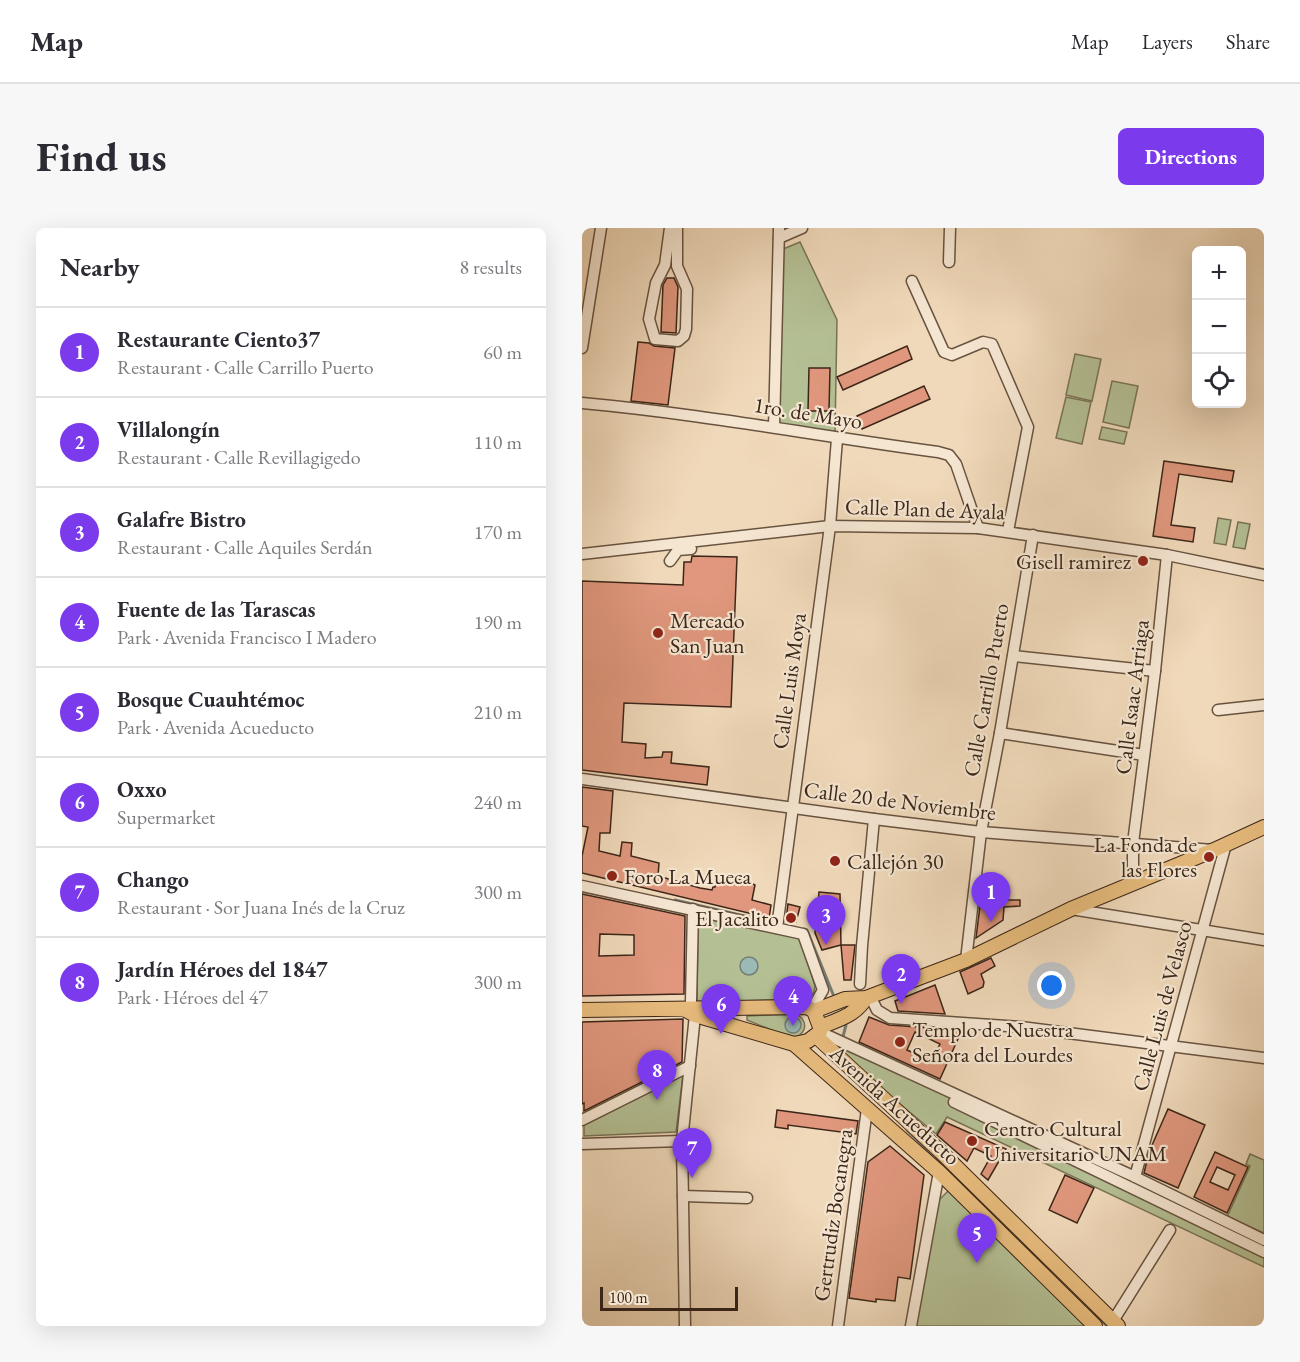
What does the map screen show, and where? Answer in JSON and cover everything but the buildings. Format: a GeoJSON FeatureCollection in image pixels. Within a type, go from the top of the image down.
{"type":"FeatureCollection","features":[{"type":"Feature","properties":{"kind":"main road"},"geometry":{"type":"LineString","coordinates":[[582,1010],[807,1007],[813,1010],[845,999],[868,997],[966,960],[1071,909],[1264,827]]}},
{"type":"Feature","properties":{"kind":"main road"},"geometry":{"type":"LineString","coordinates":[[690,1010],[794,1044],[855,1012],[868,997]]}},
{"type":"Feature","properties":{"kind":"main road"},"geometry":{"type":"LineString","coordinates":[[813,1010],[819,1032]]}},
{"type":"Feature","properties":{"kind":"main road","name":"Avenida Acueducto"},"geometry":{"type":"LineString","coordinates":[[819,1032],[1115,1323]]}},
{"type":"Feature","properties":{"kind":"main road","name":"Avenida Acueducto"},"geometry":{"type":"LineString","coordinates":[[794,1044],[939,1172],[1095,1326]]}},
{"type":"Feature","properties":{"kind":"street"},"geometry":{"type":"LineString","coordinates":[[582,348],[601,228]]}},
{"type":"Feature","properties":{"kind":"street"},"geometry":{"type":"LineString","coordinates":[[670,228],[665,265],[656,283],[649,319],[655,339],[668,341],[678,341],[684,336],[686,329],[687,289],[677,266],[677,228]]}},
{"type":"Feature","properties":{"kind":"street"},"geometry":{"type":"LineString","coordinates":[[774,427],[779,233],[802,228]]}},
{"type":"Feature","properties":{"kind":"street"},"geometry":{"type":"LineString","coordinates":[[949,262],[950,228]]}},
{"type":"Feature","properties":{"kind":"street"},"geometry":{"type":"LineString","coordinates":[[912,281],[944,352],[952,355],[983,342],[992,344],[1028,426],[1008,531]]}},
{"type":"Feature","properties":{"kind":"street","name":"1ro. de Mayo"},"geometry":{"type":"LineString","coordinates":[[582,403],[663,411],[950,455],[956,464],[978,528]]}},
{"type":"Feature","properties":{"kind":"street","name":"Calle Luis Moya"},"geometry":{"type":"LineString","coordinates":[[777,928],[830,526],[837,439]]}},
{"type":"Feature","properties":{"kind":"street","name":"Calle Plan de Ayala"},"geometry":{"type":"LineString","coordinates":[[582,554],[830,526],[978,528],[1167,555],[1264,575]]}},
{"type":"Feature","properties":{"kind":"street","name":"Calle Carrillo Puerto"},"geometry":{"type":"LineString","coordinates":[[966,960],[981,832],[1000,733],[1032,535]]}},
{"type":"Feature","properties":{"kind":"street"},"geometry":{"type":"LineString","coordinates":[[670,561],[678,550],[707,546],[708,540]]}},
{"type":"Feature","properties":{"kind":"street","name":"Calle Isaac Arriaga"},"geometry":{"type":"LineString","coordinates":[[1133,883],[1133,843],[1167,555]]}},
{"type":"Feature","properties":{"kind":"street"},"geometry":{"type":"LineString","coordinates":[[1013,656],[1155,671]]}},
{"type":"Feature","properties":{"kind":"street"},"geometry":{"type":"LineString","coordinates":[[1218,710],[1264,705]]}},
{"type":"Feature","properties":{"kind":"street"},"geometry":{"type":"LineString","coordinates":[[1000,733],[1144,755]]}},
{"type":"Feature","properties":{"kind":"street","name":"Calle 20 de Noviembre"},"geometry":{"type":"LineString","coordinates":[[582,779],[981,832],[1220,847]]}},
{"type":"Feature","properties":{"kind":"street"},"geometry":{"type":"LineString","coordinates":[[860,984],[874,819]]}},
{"type":"Feature","properties":{"kind":"street","name":"Calle Luis de Velasco"},"geometry":{"type":"LineString","coordinates":[[1135,1177],[1203,930],[1220,847]]}},
{"type":"Feature","properties":{"kind":"street"},"geometry":{"type":"LineString","coordinates":[[582,886],[803,934],[823,990],[813,1010]]}},
{"type":"Feature","properties":{"kind":"street"},"geometry":{"type":"LineString","coordinates":[[685,1326],[682,1141],[690,1066],[693,909]]}},
{"type":"Feature","properties":{"kind":"street"},"geometry":{"type":"LineString","coordinates":[[1071,909],[1264,940]]}},
{"type":"Feature","properties":{"kind":"street"},"geometry":{"type":"LineString","coordinates":[[868,997],[877,1010],[890,1018],[1021,1027],[1264,1058]]}},
{"type":"Feature","properties":{"kind":"street"},"geometry":{"type":"LineString","coordinates":[[819,1032],[1135,1177],[1264,1240]]}},
{"type":"Feature","properties":{"kind":"street"},"geometry":{"type":"LineString","coordinates":[[838,1046],[1264,1251]]}},
{"type":"Feature","properties":{"kind":"street"},"geometry":{"type":"LineString","coordinates":[[582,1120],[690,1066]]}},
{"type":"Feature","properties":{"kind":"street","name":"Gertrudiz Bocanegra"},"geometry":{"type":"LineString","coordinates":[[838,1326],[867,1109]]}},
{"type":"Feature","properties":{"kind":"street"},"geometry":{"type":"LineString","coordinates":[[582,1144],[682,1141]]}},
{"type":"Feature","properties":{"kind":"street"},"geometry":{"type":"LineString","coordinates":[[911,1326],[939,1172]]}},
{"type":"Feature","properties":{"kind":"street"},"geometry":{"type":"LineString","coordinates":[[683,1196],[747,1198]]}},
{"type":"Feature","properties":{"kind":"street"},"geometry":{"type":"LineString","coordinates":[[1115,1323],[1170,1230]]}},
{"type":"Feature","properties":{"kind":"green space"},"geometry":{"type":"Polygon","coordinates":[[[800,242],[837,320],[835,432],[779,424],[783,249],[800,242]]]}},
{"type":"Feature","properties":{"kind":"green space"},"geometry":{"type":"Polygon","coordinates":[[[1075,354],[1101,359],[1092,401],[1066,395],[1075,354]]]}},
{"type":"Feature","properties":{"kind":"green space"},"geometry":{"type":"Polygon","coordinates":[[[1112,381],[1138,386],[1129,428],[1103,422],[1112,381]]]}},
{"type":"Feature","properties":{"kind":"green space"},"geometry":{"type":"Polygon","coordinates":[[[1066,397],[1091,402],[1082,444],[1056,438],[1066,397]]]}},
{"type":"Feature","properties":{"kind":"green space"},"geometry":{"type":"Polygon","coordinates":[[[1102,427],[1127,432],[1124,444],[1099,439],[1102,427]]]}},
{"type":"Feature","properties":{"kind":"green space"},"geometry":{"type":"Polygon","coordinates":[[[1218,518],[1231,520],[1226,545],[1214,543],[1218,518]]]}},
{"type":"Feature","properties":{"kind":"green space"},"geometry":{"type":"Polygon","coordinates":[[[1238,522],[1250,524],[1245,549],[1233,547],[1238,522]]]}},
{"type":"Feature","properties":{"kind":"green space"},"geometry":{"type":"Polygon","coordinates":[[[705,916],[799,935],[815,986],[809,999],[697,1002],[698,925],[705,916]]]}},
{"type":"Feature","properties":{"kind":"green space"},"geometry":{"type":"Polygon","coordinates":[[[796,1014],[805,1024],[800,1035],[791,1038],[747,1020],[747,1016],[796,1014]]]}},
{"type":"Feature","properties":{"kind":"green space"},"geometry":{"type":"Polygon","coordinates":[[[847,1049],[1264,1240],[1264,1267],[947,1117],[936,1134],[845,1058],[844,1053],[847,1049]]]}},
{"type":"Feature","properties":{"kind":"green space"},"geometry":{"type":"Polygon","coordinates":[[[683,1075],[676,1132],[584,1136],[584,1125],[683,1075]]]}},
{"type":"Feature","properties":{"kind":"green space"},"geometry":{"type":"Polygon","coordinates":[[[1250,1154],[1264,1160],[1264,1233],[1227,1217],[1250,1166],[1246,1164],[1250,1154]]]}},
{"type":"Feature","properties":{"kind":"green space"},"geometry":{"type":"Polygon","coordinates":[[[951,1188],[1088,1326],[916,1326],[939,1200],[951,1188]]]}},
{"type":"Feature","properties":{"kind":"water"},"geometry":{"type":"Polygon","coordinates":[[[745,957],[753,957],[758,962],[756,973],[745,975],[740,970],[740,962],[745,957]]]}},
{"type":"Feature","properties":{"kind":"water"},"geometry":{"type":"Polygon","coordinates":[[[793,1017],[799,1019],[801,1025],[799,1031],[793,1033],[787,1031],[785,1025],[787,1019],[793,1017]]]}},
{"type":"Feature","properties":{"kind":"waterway"},"geometry":{"type":"LineString","coordinates":[[675,900],[753,918]]}},
{"type":"Feature","properties":{"kind":"waterway"},"geometry":{"type":"LineString","coordinates":[[804,929],[807,930],[835,999]]}},
{"type":"Feature","properties":{"kind":"waterway"},"geometry":{"type":"LineString","coordinates":[[839,1052],[845,1021]]}},
{"type":"Feature","properties":{"kind":"waterway"},"geometry":{"type":"LineString","coordinates":[[907,1130],[1107,1326]]}},
{"type":"Feature","properties":{"kind":"place","name":"Gisell ramirez"},"geometry":{"type":"Point","coordinates":[1143,561]}},
{"type":"Feature","properties":{"kind":"place","name":"Mercado San Juan"},"geometry":{"type":"Point","coordinates":[658,633]}},
{"type":"Feature","properties":{"kind":"place","name":"La Fonda de las Flores"},"geometry":{"type":"Point","coordinates":[1209,857]}},
{"type":"Feature","properties":{"kind":"place","name":"Callejón 30"},"geometry":{"type":"Point","coordinates":[835,861]}},
{"type":"Feature","properties":{"kind":"place","name":"Foro La Mueca"},"geometry":{"type":"Point","coordinates":[612,876]}},
{"type":"Feature","properties":{"kind":"place","name":"El Jacalito"},"geometry":{"type":"Point","coordinates":[791,918]}},
{"type":"Feature","properties":{"kind":"place","name":"Restaurante Ciento37"},"geometry":{"type":"Point","coordinates":[991,922]}},
{"type":"Feature","properties":{"kind":"place","name":"Galafre Bistro"},"geometry":{"type":"Point","coordinates":[826,945]}},
{"type":"Feature","properties":{"kind":"place","name":"Villalongín"},"geometry":{"type":"Point","coordinates":[901,1004]}},
{"type":"Feature","properties":{"kind":"place","name":"Fuente de las Tarascas"},"geometry":{"type":"Point","coordinates":[793,1026]}},
{"type":"Feature","properties":{"kind":"place","name":"Oxxo"},"geometry":{"type":"Point","coordinates":[721,1034]}},
{"type":"Feature","properties":{"kind":"place","name":"Templo de Nuestra Señora del Lourdes"},"geometry":{"type":"Point","coordinates":[900,1042]}},
{"type":"Feature","properties":{"kind":"place","name":"Jardín Héroes del 1847"},"geometry":{"type":"Point","coordinates":[657,1100]}},
{"type":"Feature","properties":{"kind":"place","name":"Centro Cultural Universitario UNAM"},"geometry":{"type":"Point","coordinates":[972,1141]}},
{"type":"Feature","properties":{"kind":"place","name":"Chango"},"geometry":{"type":"Point","coordinates":[692,1178]}},
{"type":"Feature","properties":{"kind":"place","name":"Bosque Cuauhtémoc"},"geometry":{"type":"Point","coordinates":[977,1263]}}]}
